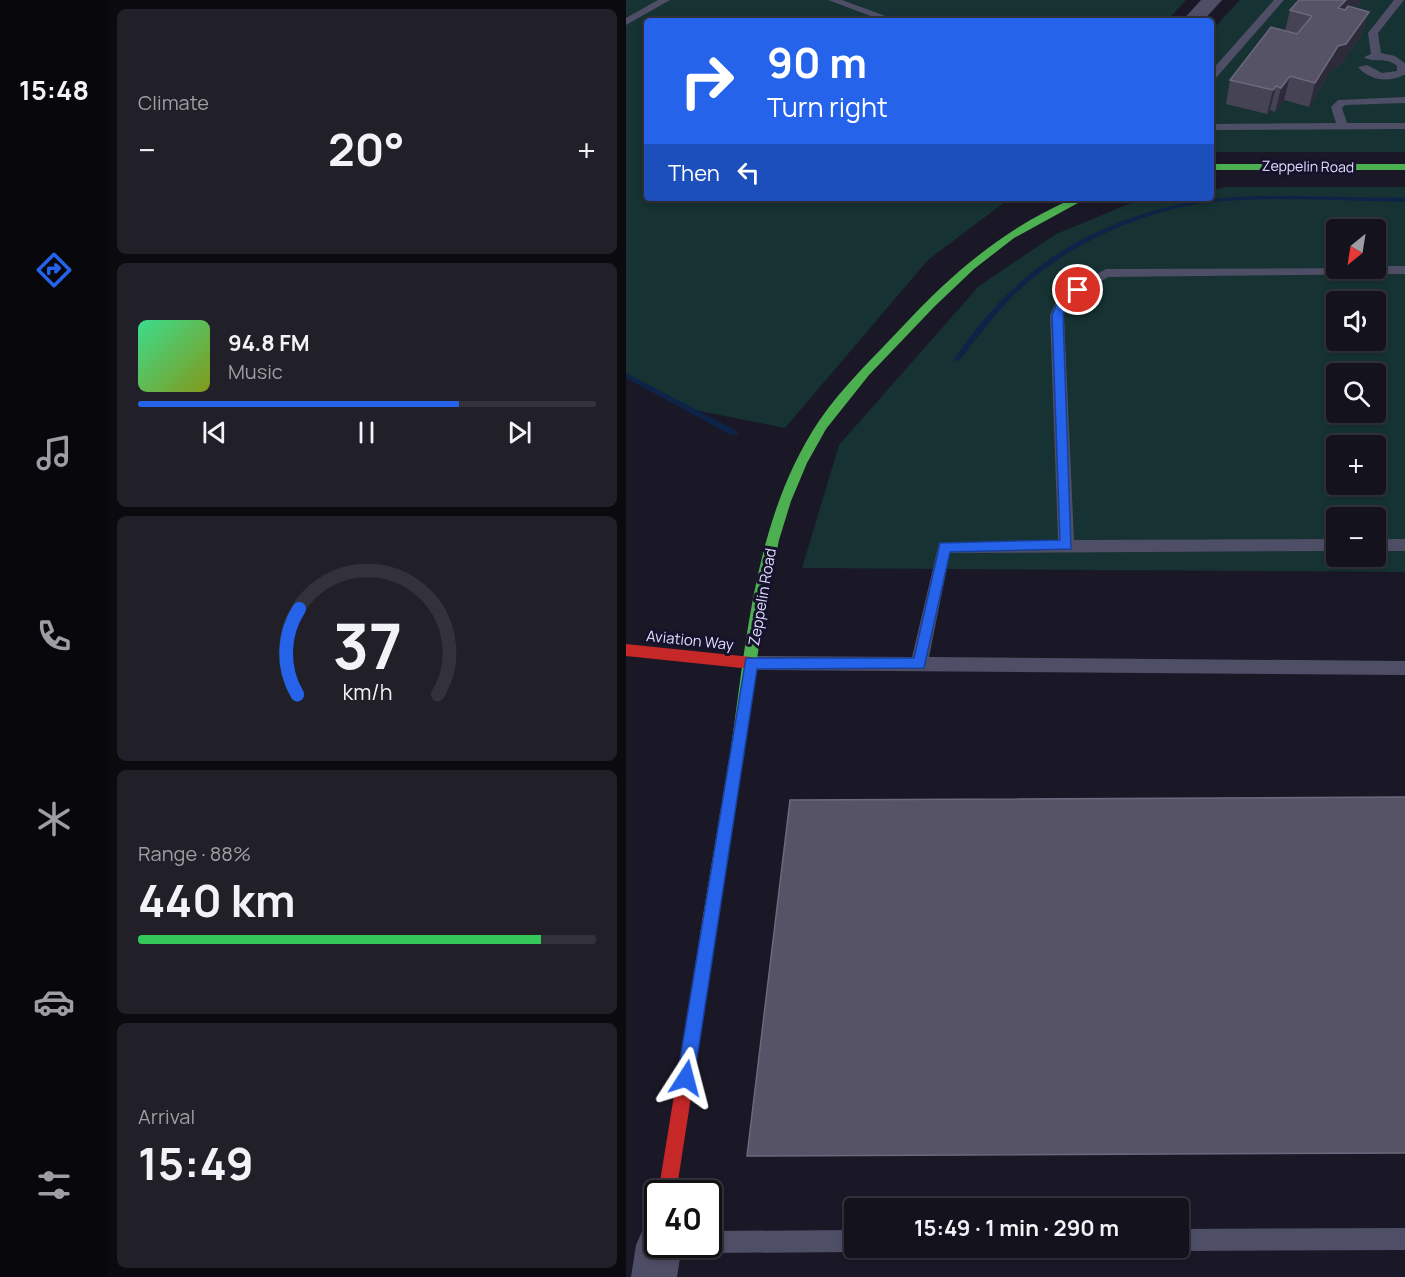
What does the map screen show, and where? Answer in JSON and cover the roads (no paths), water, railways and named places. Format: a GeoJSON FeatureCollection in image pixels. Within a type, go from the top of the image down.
{"type":"FeatureCollection","features":[{"type":"Feature","properties":{"kind":"street"},"geometry":{"type":"LineString","coordinates":[[1195,18],[1212,0]]}},
{"type":"Feature","properties":{"kind":"street","name":"Zeppelin Road"},"geometry":{"type":"LineString","coordinates":[[1214,167],[1260,165],[1406,167]]}},
{"type":"Feature","properties":{"kind":"street","name":"Zeppelin Road"},"geometry":{"type":"LineString","coordinates":[[669,1180],[768,556],[777,521],[802,459],[818,431],[952,280],[981,253],[1007,234],[1075,201]]}},
{"type":"Feature","properties":{"kind":"street","name":"Aviation Way"},"geometry":{"type":"LineString","coordinates":[[626,650],[751,663]]}},
{"type":"Feature","properties":{"kind":"street"},"geometry":{"type":"LineString","coordinates":[[654,1277],[657,1258]]}},
{"type":"Feature","properties":{"kind":"lane"},"geometry":{"type":"LineString","coordinates":[[626,22],[665,0]]}},
{"type":"Feature","properties":{"kind":"lane"},"geometry":{"type":"LineString","coordinates":[[833,0],[885,18]]}},
{"type":"Feature","properties":{"kind":"lane"},"geometry":{"type":"LineString","coordinates":[[1214,74],[1279,0]]}},
{"type":"Feature","properties":{"kind":"lane"},"geometry":{"type":"LineString","coordinates":[[1342,126],[1336,107],[1365,82],[1403,69],[1390,57],[1373,56],[1373,33],[1399,0]]}},
{"type":"Feature","properties":{"kind":"lane"},"geometry":{"type":"LineString","coordinates":[[1365,82],[1406,100]]}},
{"type":"Feature","properties":{"kind":"lane"},"geometry":{"type":"LineString","coordinates":[[1214,127],[1406,126]]}},
{"type":"Feature","properties":{"kind":"lane"},"geometry":{"type":"LineString","coordinates":[[1066,545],[1057,315],[1064,298],[1106,273],[1406,270]]}},
{"type":"Feature","properties":{"kind":"lane"},"geometry":{"type":"LineString","coordinates":[[919,664],[944,547],[1326,545]]}},
{"type":"Feature","properties":{"kind":"lane"},"geometry":{"type":"LineString","coordinates":[[1386,545],[1406,545]]}},
{"type":"Feature","properties":{"kind":"lane"},"geometry":{"type":"LineString","coordinates":[[751,663],[1406,668]]}},
{"type":"Feature","properties":{"kind":"lane"},"geometry":{"type":"LineString","coordinates":[[1189,1240],[1406,1239]]}},
{"type":"Feature","properties":{"kind":"lane"},"geometry":{"type":"LineString","coordinates":[[722,1242],[844,1241]]}},
{"type":"Feature","properties":{"kind":"waterway"},"geometry":{"type":"LineString","coordinates":[[1214,200],[1288,198],[1406,200]]}},
{"type":"Feature","properties":{"kind":"waterway"},"geometry":{"type":"LineString","coordinates":[[957,359],[1016,289],[1059,256],[1110,229],[1138,218],[1192,203],[1209,201]]}},
{"type":"Feature","properties":{"kind":"waterway"},"geometry":{"type":"LineString","coordinates":[[626,375],[734,433]]}}]}
